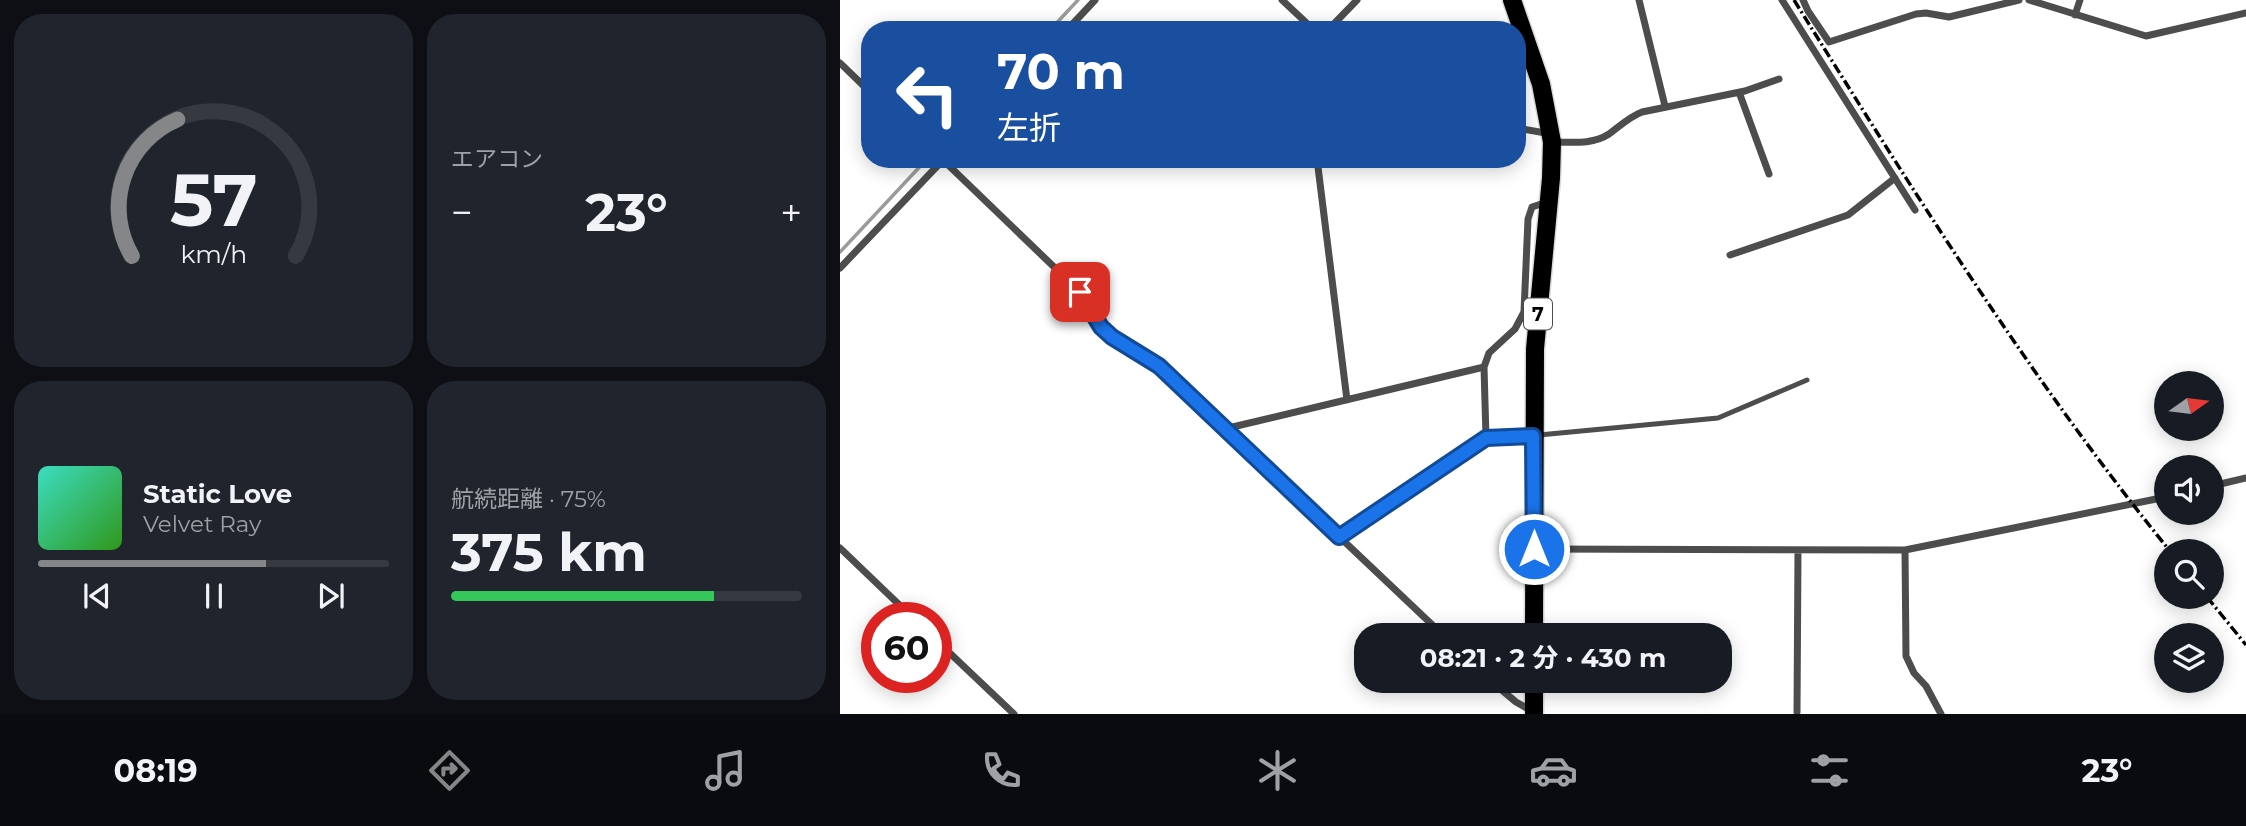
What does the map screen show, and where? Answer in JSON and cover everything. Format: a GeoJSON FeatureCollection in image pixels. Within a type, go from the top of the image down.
{"type":"FeatureCollection","features":[{"type":"Feature","properties":{"kind":"main road","name":"7"},"geometry":{"type":"LineString","coordinates":[[1512,0],[1519,21]]}},
{"type":"Feature","properties":{"kind":"main road","name":"7"},"geometry":{"type":"LineString","coordinates":[[1526,41],[1541,84],[1552,138],[1535,349],[1534,623]]}},
{"type":"Feature","properties":{"kind":"main road"},"geometry":{"type":"LineString","coordinates":[[1534,693],[1534,713]]}},
{"type":"Feature","properties":{"kind":"street"},"geometry":{"type":"LineString","coordinates":[[1075,21],[1095,0]]}},
{"type":"Feature","properties":{"kind":"street"},"geometry":{"type":"LineString","coordinates":[[1282,0],[1304,21]]}},
{"type":"Feature","properties":{"kind":"street"},"geometry":{"type":"LineString","coordinates":[[1337,21],[1357,0]]}},
{"type":"Feature","properties":{"kind":"street"},"geometry":{"type":"LineString","coordinates":[[1639,0],[1665,106]]}},
{"type":"Feature","properties":{"kind":"street"},"geometry":{"type":"LineString","coordinates":[[1782,0],[1915,210]]}},
{"type":"Feature","properties":{"kind":"street"},"geometry":{"type":"LineString","coordinates":[[1804,0],[1808,11],[1829,42],[1916,14],[1949,17],[2019,0]]}},
{"type":"Feature","properties":{"kind":"street"},"geometry":{"type":"LineString","coordinates":[[2029,0],[2146,36],[2246,13]]}},
{"type":"Feature","properties":{"kind":"street"},"geometry":{"type":"LineString","coordinates":[[2076,15],[2080,0]]}},
{"type":"Feature","properties":{"kind":"street"},"geometry":{"type":"LineString","coordinates":[[840,63],[861,83]]}},
{"type":"Feature","properties":{"kind":"street"},"geometry":{"type":"LineString","coordinates":[[1526,131],[1552,138],[1591,142],[1632,116],[1665,106],[1739,92],[1779,79]]}},
{"type":"Feature","properties":{"kind":"street"},"geometry":{"type":"LineString","coordinates":[[1739,92],[1769,173]]}},
{"type":"Feature","properties":{"kind":"street"},"geometry":{"type":"LineString","coordinates":[[840,268],[935,168]]}},
{"type":"Feature","properties":{"kind":"street"},"geometry":{"type":"LineString","coordinates":[[951,168],[1080,292],[1101,327],[1112,337],[1159,366],[1430,623]]}},
{"type":"Feature","properties":{"kind":"street"},"geometry":{"type":"LineString","coordinates":[[1318,168],[1347,400]]}},
{"type":"Feature","properties":{"kind":"street"},"geometry":{"type":"LineString","coordinates":[[1730,255],[1848,215],[1895,178]]}},
{"type":"Feature","properties":{"kind":"street"},"geometry":{"type":"LineString","coordinates":[[1486,438],[1484,367],[1489,353],[1515,329],[1524,312],[1528,219],[1532,207],[1549,201]]}},
{"type":"Feature","properties":{"kind":"street"},"geometry":{"type":"LineString","coordinates":[[1224,429],[1484,367]]}},
{"type":"Feature","properties":{"kind":"street"},"geometry":{"type":"LineString","coordinates":[[1339,537],[1486,438],[1533,436]]}},
{"type":"Feature","properties":{"kind":"street"},"geometry":{"type":"LineString","coordinates":[[2224,483],[2246,478]]}},
{"type":"Feature","properties":{"kind":"street"},"geometry":{"type":"LineString","coordinates":[[1534,549],[1905,550],[2154,499]]}},
{"type":"Feature","properties":{"kind":"street"},"geometry":{"type":"LineString","coordinates":[[840,548],[896,602]]}},
{"type":"Feature","properties":{"kind":"street"},"geometry":{"type":"LineString","coordinates":[[1797,712],[1798,550]]}},
{"type":"Feature","properties":{"kind":"street"},"geometry":{"type":"LineString","coordinates":[[1905,550],[1906,656],[1941,714]]}},
{"type":"Feature","properties":{"kind":"street"},"geometry":{"type":"LineString","coordinates":[[952,655],[1014,714]]}},
{"type":"Feature","properties":{"kind":"street"},"geometry":{"type":"LineString","coordinates":[[1505,693],[1534,713]]}},
{"type":"Feature","properties":{"kind":"lane"},"geometry":{"type":"LineString","coordinates":[[1533,436],[1718,418],[1807,380]]}},
{"type":"Feature","properties":{"kind":"waterway"},"geometry":{"type":"LineString","coordinates":[[1058,21],[1078,0]]}},
{"type":"Feature","properties":{"kind":"waterway"},"geometry":{"type":"LineString","coordinates":[[840,252],[919,168]]}},
{"type":"Feature","properties":{"kind":"railway"},"geometry":{"type":"LineString","coordinates":[[1794,0],[1974,282],[2069,419],[2160,539]]}},
{"type":"Feature","properties":{"kind":"railway"},"geometry":{"type":"LineString","coordinates":[[2217,609],[2246,645]]}},
{"type":"Feature","properties":{"kind":"route"},"geometry":{"type":"LineString","coordinates":[[1080,292],[1101,327],[1112,337],[1159,366],[1339,537],[1486,438],[1533,436],[1534,549]]}}]}
